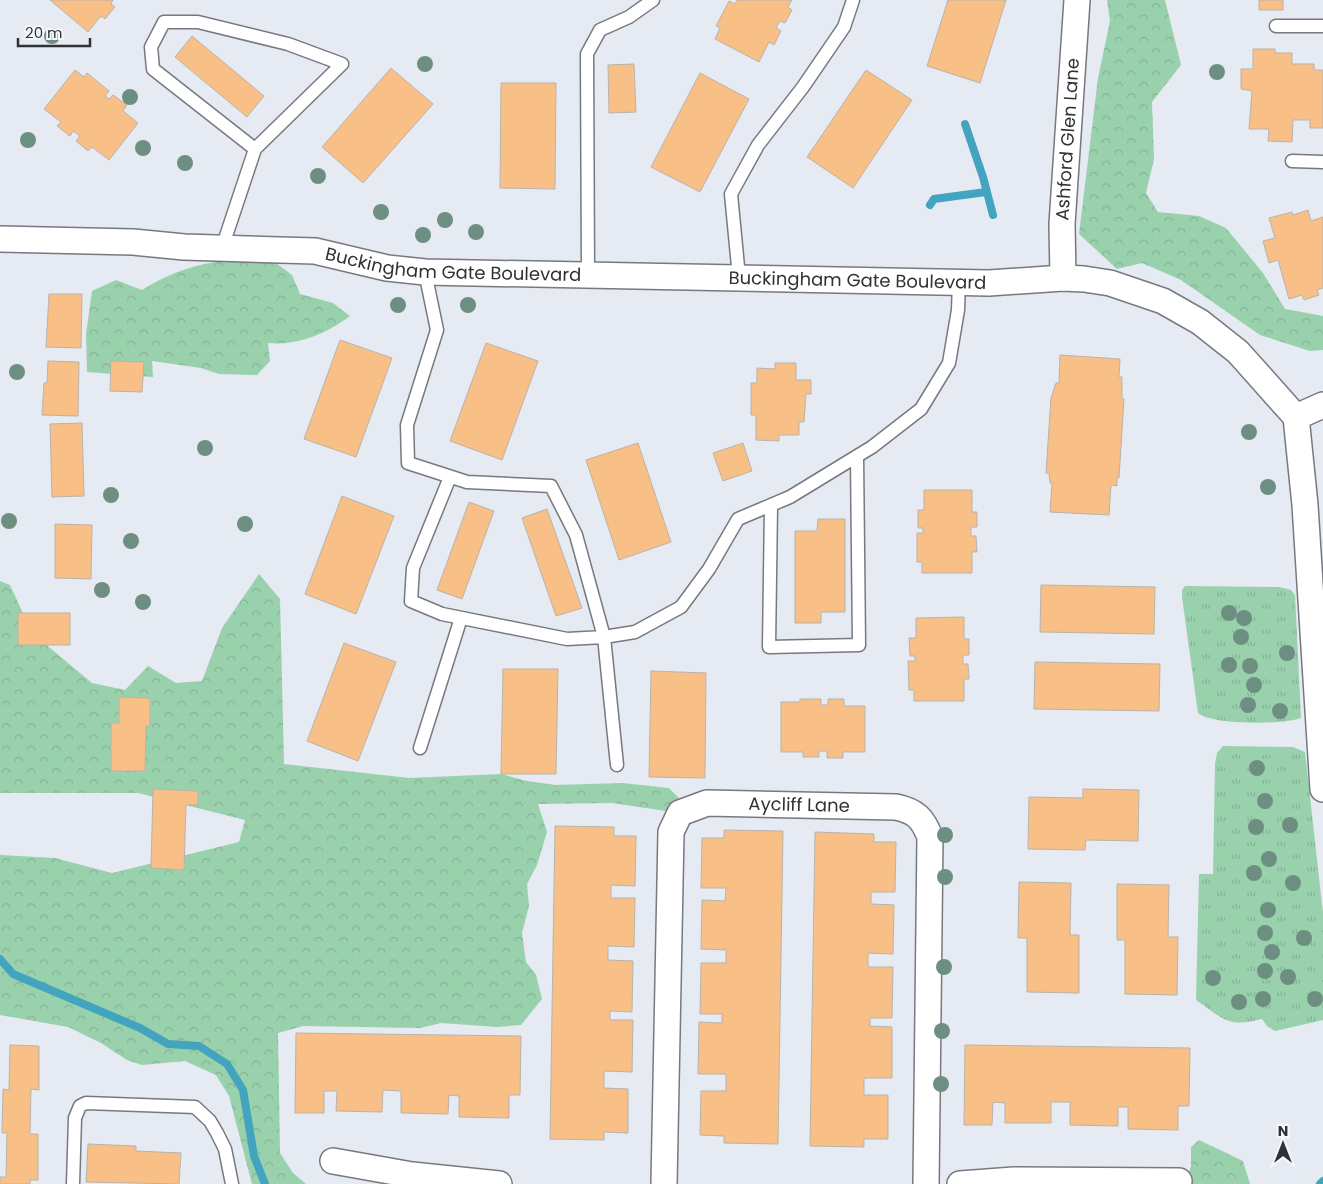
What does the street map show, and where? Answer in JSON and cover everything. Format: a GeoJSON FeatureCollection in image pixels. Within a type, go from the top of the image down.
{"type":"FeatureCollection","features":[{"type":"Feature","properties":{"kind":"street","name":"Ashford Glen Lane"},"geometry":{"type":"LineString","coordinates":[[1063,278],[1062,224],[1076,0]]}},
{"type":"Feature","properties":{"kind":"street","name":"Buckingham Gate Boulevard"},"geometry":{"type":"LineString","coordinates":[[0,239],[133,242],[222,248],[315,251],[386,268],[425,272],[959,282],[1063,278],[1110,283],[1144,294],[1200,322],[1238,352],[1296,417]]}},
{"type":"Feature","properties":{"kind":"street"},"geometry":{"type":"LineString","coordinates":[[1323,405],[1296,417],[1306,505],[1323,789]]}},
{"type":"Feature","properties":{"kind":"street","name":"Aycliff Lane"},"geometry":{"type":"LineString","coordinates":[[664,1184],[671,832],[680,813],[707,803],[896,807],[910,810],[924,821],[930,837],[926,1184]]}},
{"type":"Feature","properties":{"kind":"street"},"geometry":{"type":"LineString","coordinates":[[333,1161],[400,1178],[499,1184]]}},
{"type":"Feature","properties":{"kind":"street"},"geometry":{"type":"LineString","coordinates":[[960,1184],[1180,1181]]}},
{"type":"Feature","properties":{"kind":"lane"},"geometry":{"type":"LineString","coordinates":[[588,275],[587,54],[600,30],[629,17],[653,0]]}},
{"type":"Feature","properties":{"kind":"lane"},"geometry":{"type":"LineString","coordinates":[[740,277],[731,194],[758,146],[803,88],[844,28],[853,0]]}},
{"type":"Feature","properties":{"kind":"lane"},"geometry":{"type":"LineString","coordinates":[[222,248],[255,149],[342,64],[288,44],[207,24],[164,22],[151,47],[153,69],[255,149]]}},
{"type":"Feature","properties":{"kind":"lane"},"geometry":{"type":"LineString","coordinates":[[1276,26],[1323,26]]}},
{"type":"Feature","properties":{"kind":"lane"},"geometry":{"type":"LineString","coordinates":[[1292,161],[1323,162]]}},
{"type":"Feature","properties":{"kind":"lane"},"geometry":{"type":"LineString","coordinates":[[425,272],[437,330],[407,425],[408,463],[467,482],[551,486],[576,535],[604,636],[617,766]]}},
{"type":"Feature","properties":{"kind":"lane"},"geometry":{"type":"LineString","coordinates":[[450,477],[413,568],[411,601],[442,614],[567,639],[635,632],[681,607],[709,569],[738,519],[790,497],[857,456],[921,409],[949,363],[958,310],[959,282]]}},
{"type":"Feature","properties":{"kind":"lane"},"geometry":{"type":"LineString","coordinates":[[771,505],[769,647],[859,645],[857,456]]}},
{"type":"Feature","properties":{"kind":"lane"},"geometry":{"type":"LineString","coordinates":[[420,748],[461,618]]}},
{"type":"Feature","properties":{"kind":"lane"},"geometry":{"type":"LineString","coordinates":[[73,1184],[75,1118],[80,1106],[86,1103],[195,1107],[210,1121],[225,1149],[232,1184]]}},
{"type":"Feature","properties":{"kind":"green space"},"geometry":{"type":"Polygon","coordinates":[[[1107,0],[1165,0],[1181,65],[1152,102],[1154,159],[1146,193],[1158,212],[1199,216],[1226,228],[1263,273],[1285,309],[1323,316],[1323,350],[1310,351],[1260,335],[1181,280],[1142,263],[1117,269],[1079,234],[1098,78],[1110,21],[1107,0]]]}},
{"type":"Feature","properties":{"kind":"green space"},"geometry":{"type":"Polygon","coordinates":[[[268,257],[292,275],[300,294],[333,303],[350,316],[321,333],[300,341],[268,343],[270,361],[257,375],[219,374],[201,368],[152,361],[153,377],[87,372],[86,334],[92,291],[116,280],[142,290],[173,274],[202,264],[268,257]]]}},
{"type":"Feature","properties":{"kind":"green space"},"geometry":{"type":"Polygon","coordinates":[[[259,574],[280,599],[284,764],[409,778],[501,774],[527,781],[556,785],[622,783],[669,788],[679,798],[666,811],[612,803],[538,804],[547,832],[537,865],[527,884],[529,906],[522,933],[526,962],[536,975],[542,999],[521,1025],[497,1027],[441,1023],[420,1028],[303,1026],[278,1033],[280,1153],[293,1173],[306,1184],[252,1184],[229,1096],[216,1075],[185,1061],[142,1065],[127,1060],[101,1043],[68,1027],[0,1015],[0,855],[55,858],[112,873],[239,842],[245,820],[138,793],[0,793],[0,581],[10,585],[32,633],[92,683],[125,690],[148,666],[176,683],[202,681],[222,628],[259,574]]]}},
{"type":"Feature","properties":{"kind":"green space"},"geometry":{"type":"Polygon","coordinates":[[[1185,586],[1279,587],[1291,590],[1295,595],[1301,718],[1280,722],[1248,723],[1217,720],[1198,713],[1182,597],[1182,590],[1185,586]]]}},
{"type":"Feature","properties":{"kind":"green space"},"geometry":{"type":"Polygon","coordinates":[[[1223,746],[1293,747],[1305,752],[1323,913],[1323,1020],[1275,1031],[1267,1026],[1262,1019],[1250,1022],[1226,1020],[1196,1000],[1199,874],[1213,874],[1215,764],[1217,753],[1223,746]]]}},
{"type":"Feature","properties":{"kind":"green space"},"geometry":{"type":"Polygon","coordinates":[[[1199,1140],[1243,1161],[1250,1184],[1185,1184],[1191,1166],[1191,1147],[1199,1140]]]}},
{"type":"Feature","properties":{"kind":"building"},"geometry":{"type":"Polygon","coordinates":[[[50,0],[113,0],[111,4],[115,7],[105,19],[101,16],[88,32],[50,0]]]}},
{"type":"Feature","properties":{"kind":"building"},"geometry":{"type":"Polygon","coordinates":[[[737,0],[792,0],[788,7],[792,10],[785,23],[780,21],[776,28],[781,31],[774,45],[769,42],[759,62],[715,39],[720,28],[716,26],[729,1],[735,4],[737,0]]]}},
{"type":"Feature","properties":{"kind":"building"},"geometry":{"type":"Polygon","coordinates":[[[948,0],[1006,0],[980,83],[927,66],[948,0]]]}},
{"type":"Feature","properties":{"kind":"building"},"geometry":{"type":"Polygon","coordinates":[[[1259,0],[1283,0],[1283,10],[1259,10],[1259,0]]]}},
{"type":"Feature","properties":{"kind":"building"},"geometry":{"type":"Polygon","coordinates":[[[192,36],[264,96],[247,117],[175,57],[192,36]]]}},
{"type":"Feature","properties":{"kind":"building"},"geometry":{"type":"Polygon","coordinates":[[[1253,49],[1275,49],[1275,53],[1292,53],[1292,64],[1314,64],[1314,70],[1323,70],[1323,128],[1310,128],[1310,120],[1293,120],[1292,142],[1268,141],[1269,129],[1249,129],[1252,91],[1241,89],[1241,69],[1253,69],[1253,49]]]}},
{"type":"Feature","properties":{"kind":"building"},"geometry":{"type":"Polygon","coordinates":[[[634,64],[636,112],[609,113],[608,65],[634,64]]]}},
{"type":"Feature","properties":{"kind":"building"},"geometry":{"type":"Polygon","coordinates":[[[391,68],[433,104],[363,183],[322,147],[391,68]]]}},
{"type":"Feature","properties":{"kind":"building"},"geometry":{"type":"Polygon","coordinates":[[[75,70],[84,77],[87,73],[109,91],[105,96],[109,99],[113,95],[127,105],[123,111],[138,123],[109,160],[92,147],[88,151],[76,141],[80,136],[73,131],[70,136],[57,126],[61,122],[44,109],[75,70]]]}},
{"type":"Feature","properties":{"kind":"building"},"geometry":{"type":"Polygon","coordinates":[[[866,70],[912,100],[853,188],[807,157],[866,70]]]}},
{"type":"Feature","properties":{"kind":"building"},"geometry":{"type":"Polygon","coordinates":[[[700,73],[749,99],[700,192],[651,167],[700,73]]]}},
{"type":"Feature","properties":{"kind":"building"},"geometry":{"type":"Polygon","coordinates":[[[501,83],[556,83],[555,189],[500,188],[501,83]]]}},
{"type":"Feature","properties":{"kind":"building"},"geometry":{"type":"Polygon","coordinates":[[[1308,210],[1311,221],[1323,217],[1323,288],[1317,290],[1319,295],[1304,300],[1302,295],[1289,299],[1278,260],[1269,263],[1263,241],[1275,238],[1269,218],[1292,212],[1293,215],[1308,210]]]}},
{"type":"Feature","properties":{"kind":"building"},"geometry":{"type":"Polygon","coordinates":[[[49,294],[82,294],[81,348],[46,347],[49,294]]]}},
{"type":"Feature","properties":{"kind":"building"},"geometry":{"type":"Polygon","coordinates":[[[340,340],[392,358],[356,457],[304,439],[340,340]]]}},
{"type":"Feature","properties":{"kind":"building"},"geometry":{"type":"Polygon","coordinates":[[[486,343],[538,361],[502,460],[450,441],[486,343]]]}},
{"type":"Feature","properties":{"kind":"building"},"geometry":{"type":"Polygon","coordinates":[[[1060,355],[1120,359],[1119,377],[1122,377],[1122,399],[1124,399],[1119,478],[1117,477],[1117,486],[1111,485],[1109,515],[1050,512],[1052,483],[1050,483],[1049,473],[1046,473],[1051,398],[1056,383],[1059,383],[1060,355]]]}},
{"type":"Feature","properties":{"kind":"building"},"geometry":{"type":"Polygon","coordinates":[[[48,361],[79,362],[78,416],[42,415],[44,383],[47,383],[48,361]]]}},
{"type":"Feature","properties":{"kind":"building"},"geometry":{"type":"Polygon","coordinates":[[[111,361],[144,362],[142,392],[110,391],[111,361]]]}},
{"type":"Feature","properties":{"kind":"building"},"geometry":{"type":"Polygon","coordinates":[[[775,363],[796,363],[796,380],[811,380],[811,394],[806,394],[804,422],[799,422],[799,435],[779,435],[779,441],[756,440],[756,415],[751,415],[751,383],[757,383],[757,368],[775,369],[775,363]]]}},
{"type":"Feature","properties":{"kind":"building"},"geometry":{"type":"Polygon","coordinates":[[[82,423],[84,496],[52,497],[50,424],[82,423]]]}},
{"type":"Feature","properties":{"kind":"building"},"geometry":{"type":"Polygon","coordinates":[[[638,443],[671,542],[619,560],[586,460],[638,443]]]}},
{"type":"Feature","properties":{"kind":"building"},"geometry":{"type":"Polygon","coordinates":[[[743,443],[752,471],[723,481],[713,453],[743,443]]]}},
{"type":"Feature","properties":{"kind":"building"},"geometry":{"type":"Polygon","coordinates":[[[924,490],[972,490],[972,512],[977,512],[977,527],[971,527],[971,536],[976,536],[977,552],[972,552],[972,573],[922,573],[922,562],[917,562],[917,533],[923,533],[923,528],[918,528],[918,510],[924,510],[924,490]]]}},
{"type":"Feature","properties":{"kind":"building"},"geometry":{"type":"Polygon","coordinates":[[[342,496],[394,516],[356,614],[305,594],[342,496]]]}},
{"type":"Feature","properties":{"kind":"building"},"geometry":{"type":"Polygon","coordinates":[[[469,502],[494,511],[462,599],[437,590],[469,502]]]}},
{"type":"Feature","properties":{"kind":"building"},"geometry":{"type":"Polygon","coordinates":[[[547,509],[582,608],[556,616],[522,518],[547,509]]]}},
{"type":"Feature","properties":{"kind":"building"},"geometry":{"type":"Polygon","coordinates":[[[818,519],[845,519],[845,612],[821,612],[821,623],[795,623],[795,531],[817,531],[818,519]]]}},
{"type":"Feature","properties":{"kind":"building"},"geometry":{"type":"Polygon","coordinates":[[[55,524],[92,525],[91,579],[55,578],[55,524]]]}},
{"type":"Feature","properties":{"kind":"building"},"geometry":{"type":"Polygon","coordinates":[[[1041,585],[1155,587],[1154,634],[1040,632],[1041,585]]]}},
{"type":"Feature","properties":{"kind":"building"},"geometry":{"type":"Polygon","coordinates":[[[18,613],[70,613],[70,645],[18,645],[18,613]]]}},
{"type":"Feature","properties":{"kind":"building"},"geometry":{"type":"Polygon","coordinates":[[[964,617],[964,639],[969,639],[969,655],[963,655],[963,664],[968,664],[969,679],[964,679],[964,701],[914,701],[914,690],[909,690],[908,661],[915,661],[915,656],[910,656],[909,638],[916,638],[916,618],[964,617]]]}},
{"type":"Feature","properties":{"kind":"building"},"geometry":{"type":"Polygon","coordinates":[[[344,643],[396,662],[358,761],[307,741],[344,643]]]}},
{"type":"Feature","properties":{"kind":"building"},"geometry":{"type":"Polygon","coordinates":[[[1035,662],[1160,664],[1159,711],[1034,709],[1035,662]]]}},
{"type":"Feature","properties":{"kind":"building"},"geometry":{"type":"Polygon","coordinates":[[[503,669],[558,669],[556,774],[501,774],[503,669]]]}},
{"type":"Feature","properties":{"kind":"building"},"geometry":{"type":"Polygon","coordinates":[[[651,671],[706,673],[705,778],[649,777],[651,671]]]}},
{"type":"Feature","properties":{"kind":"building"},"geometry":{"type":"Polygon","coordinates":[[[119,697],[150,698],[150,726],[146,726],[145,771],[111,771],[111,723],[119,723],[119,697]]]}},
{"type":"Feature","properties":{"kind":"building"},"geometry":{"type":"Polygon","coordinates":[[[800,699],[821,699],[821,705],[828,705],[828,699],[844,699],[844,706],[865,706],[865,752],[843,752],[843,758],[827,758],[827,751],[819,751],[819,757],[803,757],[803,752],[781,752],[781,702],[800,702],[800,699]]]}},
{"type":"Feature","properties":{"kind":"building"},"geometry":{"type":"Polygon","coordinates":[[[153,789],[198,791],[198,805],[186,805],[184,870],[151,868],[153,789]]]}},
{"type":"Feature","properties":{"kind":"building"},"geometry":{"type":"Polygon","coordinates":[[[1083,789],[1139,790],[1138,841],[1086,840],[1085,850],[1028,849],[1029,797],[1083,798],[1083,789]]]}},
{"type":"Feature","properties":{"kind":"building"},"geometry":{"type":"Polygon","coordinates":[[[555,826],[614,827],[614,836],[636,836],[635,886],[611,885],[611,898],[635,898],[634,947],[608,946],[608,960],[633,961],[632,1012],[610,1011],[610,1020],[633,1020],[632,1072],[604,1071],[604,1088],[628,1089],[628,1133],[604,1132],[604,1140],[550,1139],[555,826]]]}},
{"type":"Feature","properties":{"kind":"building"},"geometry":{"type":"Polygon","coordinates":[[[724,830],[783,831],[778,1144],[724,1143],[724,1136],[700,1135],[701,1091],[726,1091],[726,1074],[698,1074],[699,1022],[722,1023],[722,1014],[700,1014],[701,963],[726,963],[726,950],[701,949],[702,900],[725,901],[726,888],[701,888],[702,838],[724,838],[724,830]]]}},
{"type":"Feature","properties":{"kind":"building"},"geometry":{"type":"Polygon","coordinates":[[[815,832],[874,834],[874,842],[896,842],[895,892],[871,892],[871,904],[894,905],[893,954],[868,953],[868,967],[893,967],[892,1018],[870,1018],[870,1026],[892,1027],[892,1078],[864,1078],[864,1095],[888,1095],[888,1139],[864,1139],[864,1147],[810,1146],[815,832]]]}},
{"type":"Feature","properties":{"kind":"building"},"geometry":{"type":"Polygon","coordinates":[[[1019,882],[1071,883],[1070,935],[1079,935],[1079,993],[1027,992],[1027,938],[1018,938],[1019,882]]]}},
{"type":"Feature","properties":{"kind":"building"},"geometry":{"type":"Polygon","coordinates":[[[1117,884],[1169,885],[1168,937],[1178,937],[1177,995],[1125,994],[1125,940],[1117,940],[1117,884]]]}},
{"type":"Feature","properties":{"kind":"building"},"geometry":{"type":"Polygon","coordinates":[[[296,1033],[521,1036],[520,1095],[509,1095],[509,1118],[459,1117],[459,1096],[449,1095],[448,1114],[401,1113],[401,1091],[383,1090],[382,1112],[336,1111],[337,1091],[324,1091],[324,1113],[295,1113],[296,1033]]]}},
{"type":"Feature","properties":{"kind":"building"},"geometry":{"type":"Polygon","coordinates":[[[10,1045],[39,1046],[39,1090],[31,1089],[30,1134],[38,1134],[38,1180],[30,1180],[30,1184],[0,1184],[0,1177],[6,1177],[7,1133],[2,1133],[3,1089],[9,1090],[10,1045]]]}},
{"type":"Feature","properties":{"kind":"building"},"geometry":{"type":"Polygon","coordinates":[[[965,1045],[1190,1048],[1189,1106],[1178,1106],[1178,1130],[1128,1129],[1128,1107],[1118,1107],[1118,1126],[1070,1125],[1070,1102],[1051,1102],[1051,1123],[1005,1123],[1005,1103],[993,1102],[992,1125],[964,1125],[965,1045]]]}},
{"type":"Feature","properties":{"kind":"building"},"geometry":{"type":"Polygon","coordinates":[[[88,1144],[136,1146],[136,1151],[181,1153],[179,1184],[86,1182],[88,1144]]]}},
{"type":"Feature","properties":{"kind":"waterway"},"geometry":{"type":"LineString","coordinates":[[965,124],[983,177],[993,215]]}},
{"type":"Feature","properties":{"kind":"waterway"},"geometry":{"type":"LineString","coordinates":[[930,205],[934,199],[986,192]]}},
{"type":"Feature","properties":{"kind":"waterway"},"geometry":{"type":"LineString","coordinates":[[0,959],[13,974],[140,1028],[168,1044],[199,1046],[227,1064],[243,1090],[254,1156],[265,1184]]}},
{"type":"Feature","properties":{"kind":"waterway"},"geometry":{"type":"LineString","coordinates":[[1320,1184],[1323,1181]]}}]}
